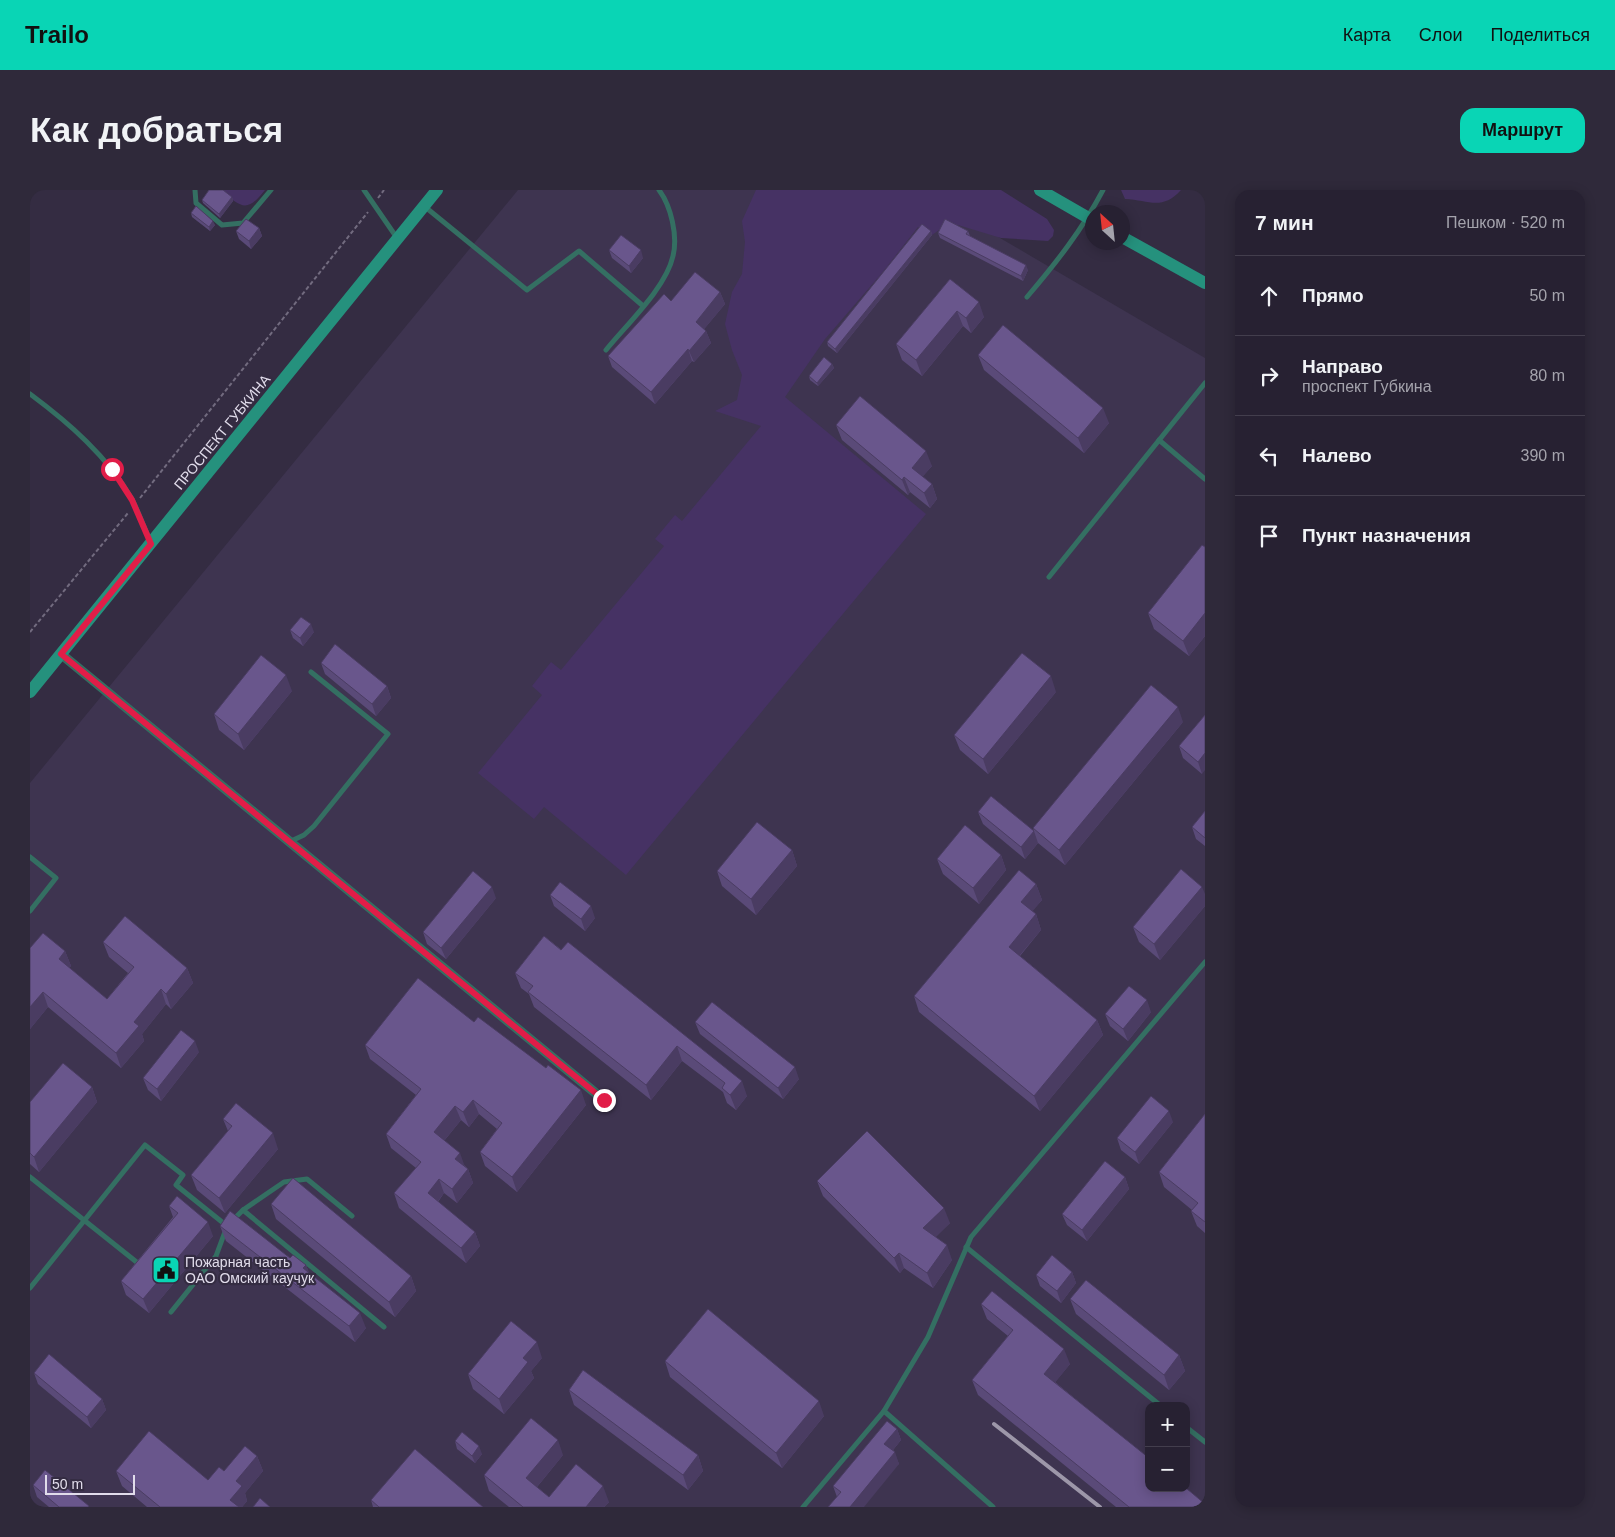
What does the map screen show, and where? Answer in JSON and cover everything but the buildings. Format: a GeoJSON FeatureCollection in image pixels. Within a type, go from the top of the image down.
{"type":"FeatureCollection","features":[{"type":"Feature","properties":{"kind":"main road","name":"ПРОСПЕКТ ГУБКИНА"},"geometry":{"type":"LineString","coordinates":[[30,692],[437,190]]}},
{"type":"Feature","properties":{"kind":"main road"},"geometry":{"type":"LineString","coordinates":[[1040,190],[1085,216]]}},
{"type":"Feature","properties":{"kind":"main road"},"geometry":{"type":"LineString","coordinates":[[1130,241],[1204,280]]}},
{"type":"Feature","properties":{"kind":"street"},"geometry":{"type":"LineString","coordinates":[[61,654],[604,1100]]}},
{"type":"Feature","properties":{"kind":"lane"},"geometry":{"type":"LineString","coordinates":[[195,190],[196,203],[222,225],[243,223],[271,190]]}},
{"type":"Feature","properties":{"kind":"lane"},"geometry":{"type":"LineString","coordinates":[[364,190],[398,239]]}},
{"type":"Feature","properties":{"kind":"lane"},"geometry":{"type":"LineString","coordinates":[[606,350],[660,283],[673,256],[673,220],[666,199],[659,190]]}},
{"type":"Feature","properties":{"kind":"lane"},"geometry":{"type":"LineString","coordinates":[[1097,205],[1103,190]]}},
{"type":"Feature","properties":{"kind":"lane"},"geometry":{"type":"LineString","coordinates":[[424,206],[527,290],[579,251],[642,305]]}},
{"type":"Feature","properties":{"kind":"lane"},"geometry":{"type":"LineString","coordinates":[[1027,298],[1085,227]]}},
{"type":"Feature","properties":{"kind":"lane"},"geometry":{"type":"LineString","coordinates":[[1049,577],[1205,383]]}},
{"type":"Feature","properties":{"kind":"lane"},"geometry":{"type":"LineString","coordinates":[[30,394],[66,421],[106,462],[134,505],[151,544]]}},
{"type":"Feature","properties":{"kind":"lane"},"geometry":{"type":"LineString","coordinates":[[1159,440],[1205,479]]}},
{"type":"Feature","properties":{"kind":"lane"},"geometry":{"type":"LineString","coordinates":[[289,842],[304,835],[314,826],[388,734],[311,672]]}},
{"type":"Feature","properties":{"kind":"lane"},"geometry":{"type":"LineString","coordinates":[[30,857],[56,878],[30,911]]}},
{"type":"Feature","properties":{"kind":"lane"},"geometry":{"type":"LineString","coordinates":[[804,1507],[884,1411],[928,1337],[970,1237],[1205,962]]}},
{"type":"Feature","properties":{"kind":"lane"},"geometry":{"type":"LineString","coordinates":[[30,1288],[145,1145],[183,1175],[176,1185],[228,1226]]}},
{"type":"Feature","properties":{"kind":"lane"},"geometry":{"type":"LineString","coordinates":[[30,1177],[139,1264]]}},
{"type":"Feature","properties":{"kind":"lane"},"geometry":{"type":"LineString","coordinates":[[171,1312],[216,1256],[228,1226],[242,1210],[284,1182],[307,1179],[352,1216]]}},
{"type":"Feature","properties":{"kind":"lane"},"geometry":{"type":"LineString","coordinates":[[242,1210],[384,1327]]}},
{"type":"Feature","properties":{"kind":"lane"},"geometry":{"type":"LineString","coordinates":[[966,1247],[1155,1402]]}},
{"type":"Feature","properties":{"kind":"lane"},"geometry":{"type":"LineString","coordinates":[[884,1411],[993,1507]]}},
{"type":"Feature","properties":{"kind":"lane"},"geometry":{"type":"LineString","coordinates":[[1190,1430],[1205,1442]]}},
{"type":"Feature","properties":{"kind":"path"},"geometry":{"type":"LineString","coordinates":[[30,632],[134,505],[374,204]]}},
{"type":"Feature","properties":{"kind":"shaded area"},"geometry":{"type":"Polygon","coordinates":[[[220,190],[265,190],[253,203],[244,205],[234,201],[220,190]]]}},
{"type":"Feature","properties":{"kind":"shaded area"},"geometry":{"type":"Polygon","coordinates":[[[518,190],[918,190],[1205,358],[1205,1507],[30,1507],[30,783],[518,190]]]}},
{"type":"Feature","properties":{"kind":"shaded area"},"geometry":{"type":"Polygon","coordinates":[[[756,190],[1001,190],[1047,219],[1054,230],[1053,236],[1048,241],[1001,238],[958,225],[955,229],[946,225],[932,235],[918,227],[882,273],[825,339],[785,397],[926,514],[626,875],[544,807],[534,819],[478,773],[542,695],[532,686],[551,662],[561,670],[664,546],[655,539],[675,515],[682,521],[761,426],[715,411],[737,400],[742,375],[732,350],[725,324],[732,292],[742,274],[745,242],[742,221],[756,190]]]}},
{"type":"Feature","properties":{"kind":"shaded area"},"geometry":{"type":"Polygon","coordinates":[[[1121,190],[1181,190],[1168,200],[1155,203],[1125,199],[1121,190]]]}},
{"type":"Feature","properties":{"kind":"railway"},"geometry":{"type":"LineString","coordinates":[[994,1424],[1100,1507]]}},
{"type":"Feature","properties":{"kind":"place","name":"Пожарная часть ОАО Омский каучук"},"geometry":{"type":"Point","coordinates":[166,1270]}},
{"type":"Feature","properties":{"kind":"route"},"geometry":{"type":"LineString","coordinates":[[112,469],[132,500],[151,544],[61,654],[604,1100]]}}]}
